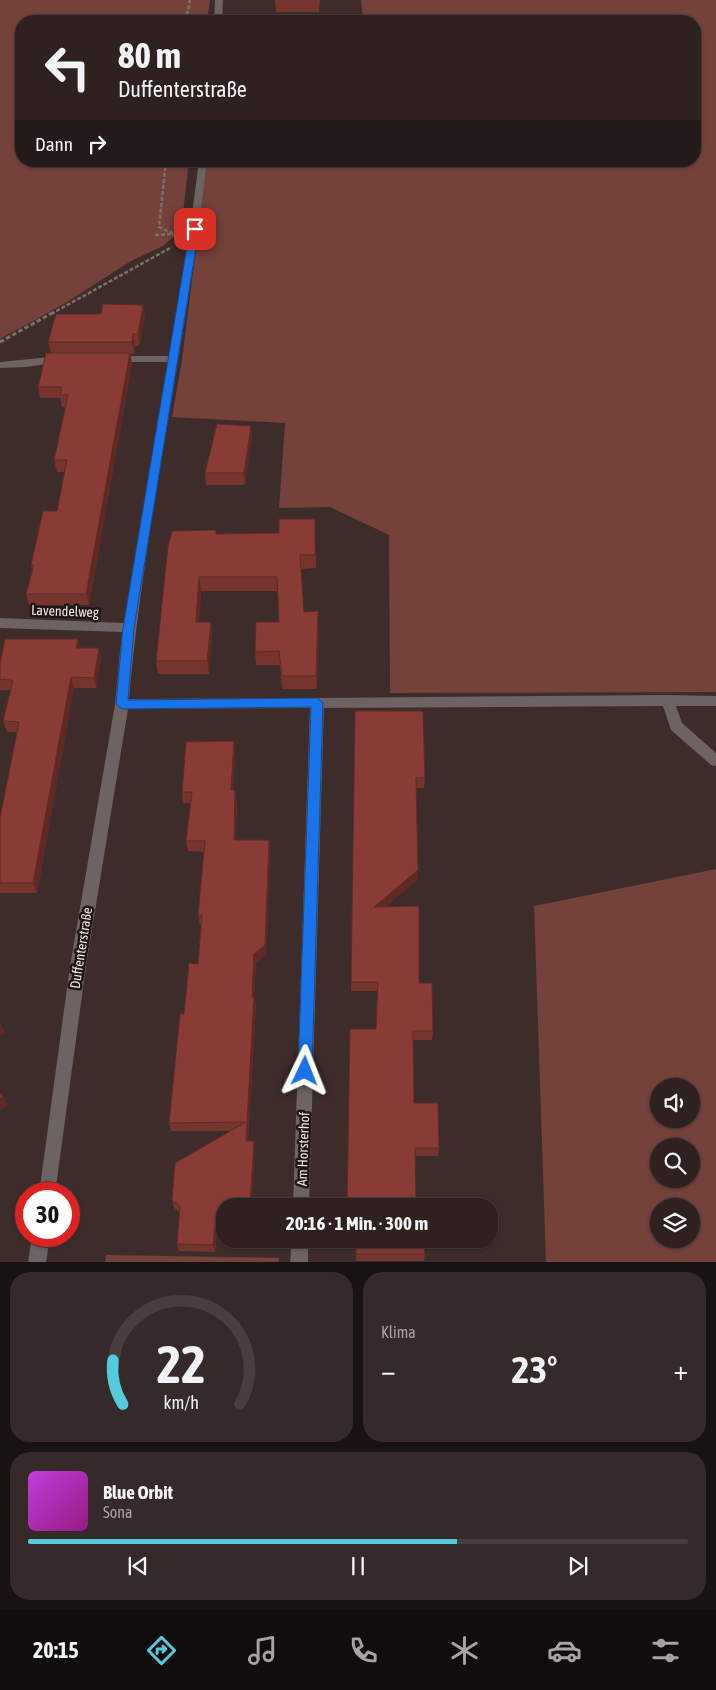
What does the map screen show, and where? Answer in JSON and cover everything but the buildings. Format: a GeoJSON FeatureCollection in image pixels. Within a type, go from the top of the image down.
{"type":"FeatureCollection","features":[{"type":"Feature","properties":{"kind":"street"},"geometry":{"type":"LineString","coordinates":[[218,15],[219,0]]}},
{"type":"Feature","properties":{"kind":"street","name":"Duffenterstraße"},"geometry":{"type":"LineString","coordinates":[[48,1182],[78,966],[122,704],[128,628],[195,229],[202,167]]}},
{"type":"Feature","properties":{"kind":"street"},"geometry":{"type":"LineString","coordinates":[[0,365],[70,359]]}},
{"type":"Feature","properties":{"kind":"street"},"geometry":{"type":"LineString","coordinates":[[98,359],[174,359]]}},
{"type":"Feature","properties":{"kind":"street","name":"Lavendelweg"},"geometry":{"type":"LineString","coordinates":[[0,623],[128,628]]}},
{"type":"Feature","properties":{"kind":"street"},"geometry":{"type":"LineString","coordinates":[[667,700],[676,726],[716,761]]}},
{"type":"Feature","properties":{"kind":"street"},"geometry":{"type":"LineString","coordinates":[[122,704],[716,700]]}},
{"type":"Feature","properties":{"kind":"street","name":"Am Horsterhof"},"geometry":{"type":"LineString","coordinates":[[301,1198],[317,703]]}},
{"type":"Feature","properties":{"kind":"street"},"geometry":{"type":"LineString","coordinates":[[37,1262],[39,1247]]}},
{"type":"Feature","properties":{"kind":"street"},"geometry":{"type":"LineString","coordinates":[[299,1262],[300,1248]]}},
{"type":"Feature","properties":{"kind":"path"},"geometry":{"type":"LineString","coordinates":[[187,15],[190,0]]}},
{"type":"Feature","properties":{"kind":"path"},"geometry":{"type":"LineString","coordinates":[[0,342],[172,247],[174,234],[159,227],[165,167]]}},
{"type":"Feature","properties":{"kind":"shaded area"},"geometry":{"type":"Polygon","coordinates":[[[0,0],[210,0],[208,15],[15,15],[15,167],[188,167],[181,230],[163,246],[131,261],[64,304],[0,339],[0,0]]]}},
{"type":"Feature","properties":{"kind":"shaded area"},"geometry":{"type":"Polygon","coordinates":[[[361,0],[716,0],[716,692],[390,693],[389,535],[330,507],[279,508],[285,423],[172,417],[182,360],[206,167],[701,167],[701,15],[362,15],[361,0]]]}},
{"type":"Feature","properties":{"kind":"shaded area"},"geometry":{"type":"Polygon","coordinates":[[[716,869],[716,1262],[546,1262],[534,906],[716,869]]]}},
{"type":"Feature","properties":{"kind":"shaded area"},"geometry":{"type":"Polygon","coordinates":[[[106,1255],[279,1258],[278,1262],[105,1262],[106,1255]]]}},
{"type":"Feature","properties":{"kind":"route"},"geometry":{"type":"LineString","coordinates":[[195,229],[128,628],[122,704],[317,703],[305,1071]]}}]}
